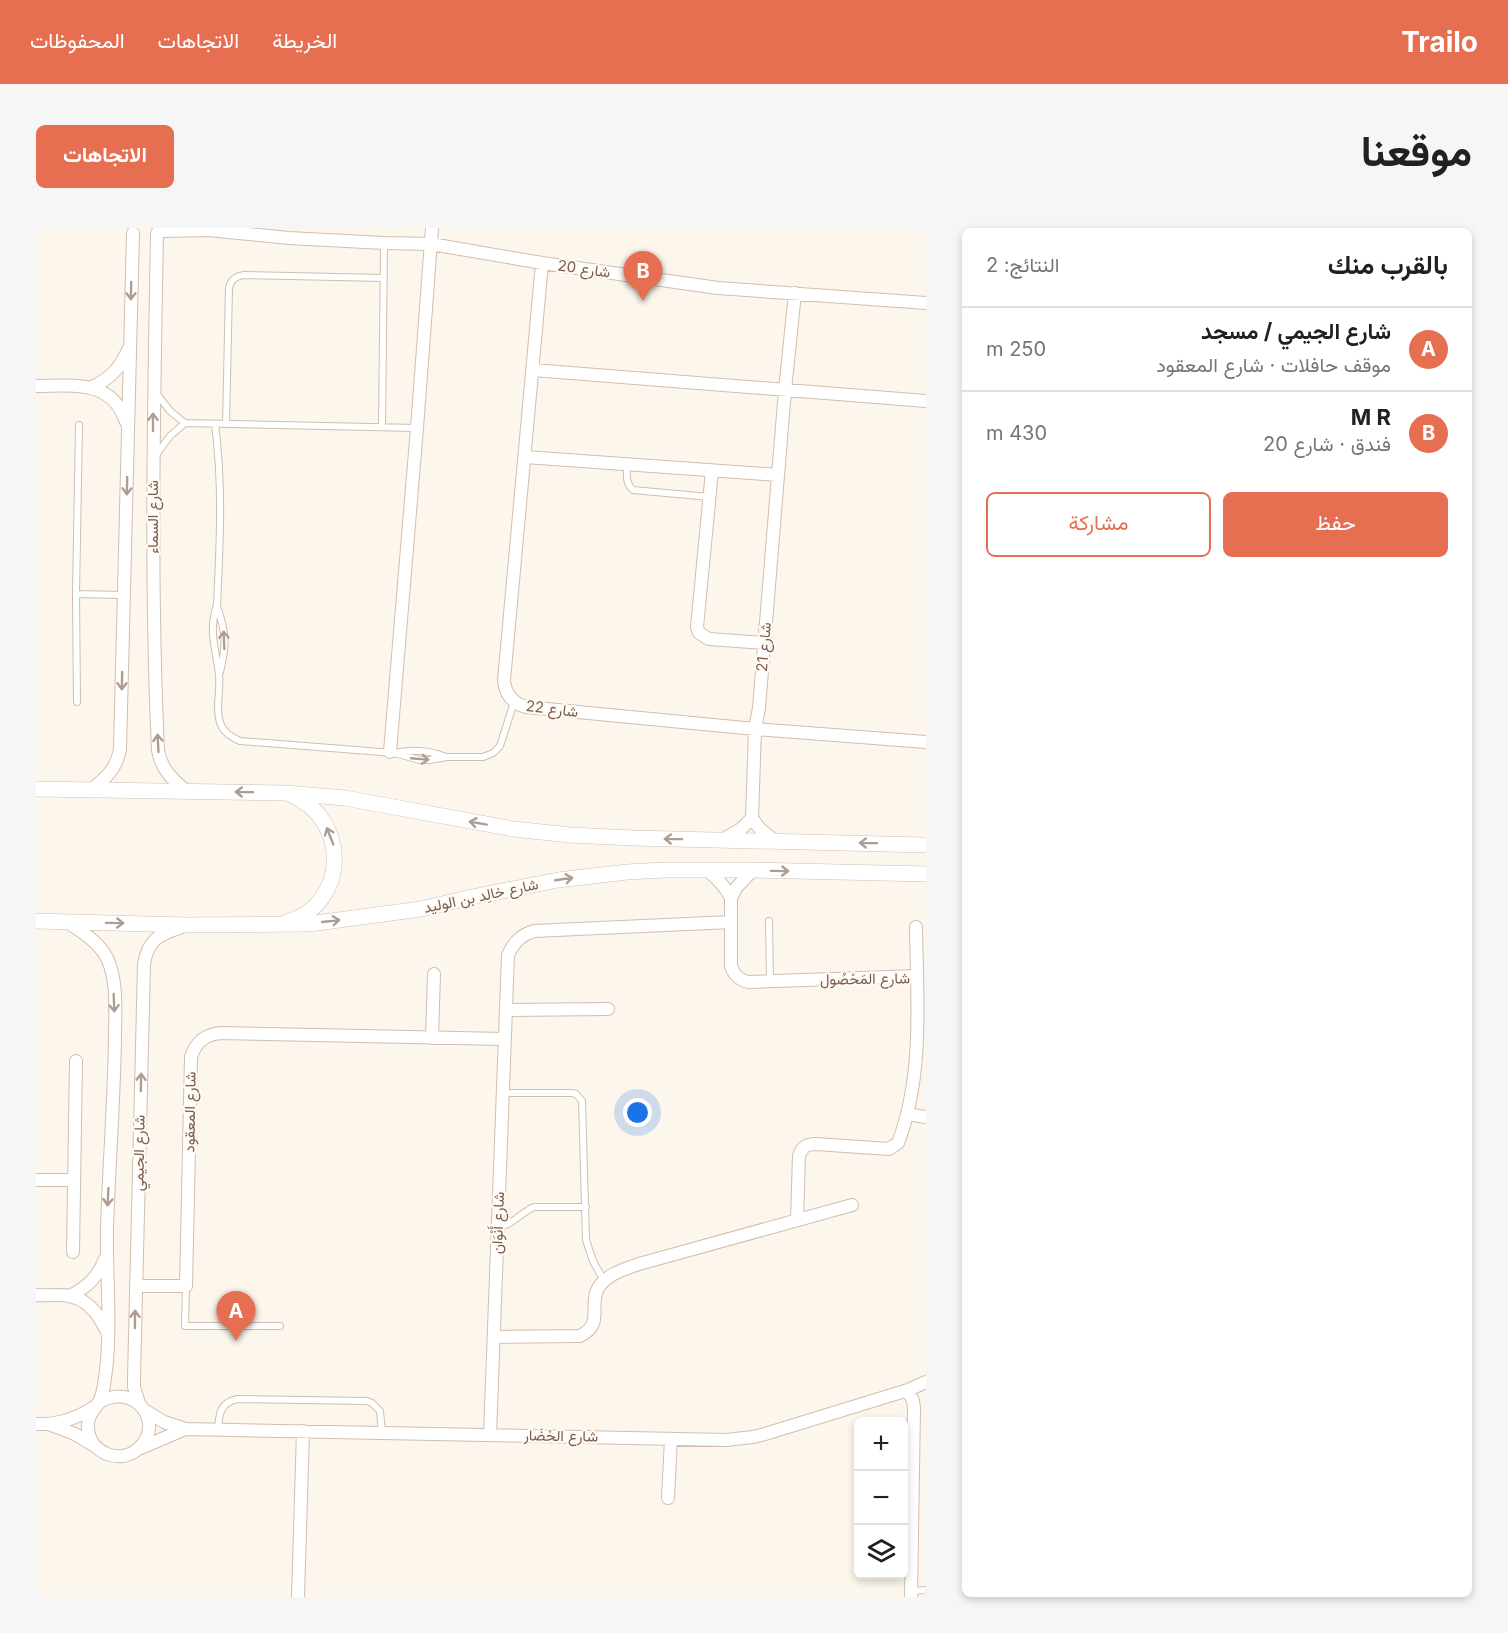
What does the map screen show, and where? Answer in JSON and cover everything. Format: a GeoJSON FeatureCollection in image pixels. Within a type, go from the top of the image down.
{"type":"FeatureCollection","features":[{"type":"Feature","properties":{"kind":"street"},"geometry":{"type":"LineString","coordinates":[[392,753],[432,228]]}},
{"type":"Feature","properties":{"kind":"street","name":"شارع 20"},"geometry":{"type":"LineString","coordinates":[[130,230],[149,235],[160,230],[236,230],[265,236],[431,244],[542,263],[718,288],[926,303]]}},
{"type":"Feature","properties":{"kind":"street","name":"شارع السماء"},"geometry":{"type":"LineString","coordinates":[[92,789],[114,767],[120,749],[130,344],[130,230]]}},
{"type":"Feature","properties":{"kind":"street","name":"شارع السماء"},"geometry":{"type":"LineString","coordinates":[[160,230],[153,459],[153,604],[158,750],[166,772],[186,791]]}},
{"type":"Feature","properties":{"kind":"street","name":"شارع 22"},"geometry":{"type":"LineString","coordinates":[[542,263],[504,680],[506,692],[514,702],[525,707],[755,729],[926,742]]}},
{"type":"Feature","properties":{"kind":"street","name":"شارع 21"},"geometry":{"type":"LineString","coordinates":[[752,818],[755,729],[765,643],[795,293]]}},
{"type":"Feature","properties":{"kind":"street"},"geometry":{"type":"LineString","coordinates":[[92,387],[116,372],[130,344]]}},
{"type":"Feature","properties":{"kind":"street"},"geometry":{"type":"LineString","coordinates":[[533,370],[926,401]]}},
{"type":"Feature","properties":{"kind":"street"},"geometry":{"type":"LineString","coordinates":[[36,386],[92,387],[112,398],[119,407],[128,428]]}},
{"type":"Feature","properties":{"kind":"street"},"geometry":{"type":"LineString","coordinates":[[525,458],[778,475]]}},
{"type":"Feature","properties":{"kind":"street"},"geometry":{"type":"LineString","coordinates":[[712,471],[697,627],[699,633],[709,639],[765,643]]}},
{"type":"Feature","properties":{"kind":"street"},"geometry":{"type":"LineString","coordinates":[[36,789],[285,793],[378,803],[486,824],[545,832],[633,838],[926,845]]}},
{"type":"Feature","properties":{"kind":"street"},"geometry":{"type":"LineString","coordinates":[[275,925],[290,922],[304,915],[316,905],[326,892],[335,863],[330,832],[322,819],[312,807],[299,798],[285,793]]}},
{"type":"Feature","properties":{"kind":"street"},"geometry":{"type":"LineString","coordinates":[[722,840],[741,829],[752,818],[760,829],[775,841]]}},
{"type":"Feature","properties":{"kind":"street","name":"شارع خالِد بن الوليد"},"geometry":{"type":"LineString","coordinates":[[36,921],[186,925],[319,923],[411,910],[592,875],[663,870],[926,874]]}},
{"type":"Feature","properties":{"kind":"street"},"geometry":{"type":"LineString","coordinates":[[707,870],[720,881],[732,898]]}},
{"type":"Feature","properties":{"kind":"street"},"geometry":{"type":"LineString","coordinates":[[732,898],[736,888],[753,870]]}},
{"type":"Feature","properties":{"kind":"street","name":"شارع المَحْصُول"},"geometry":{"type":"LineString","coordinates":[[732,898],[732,966],[736,975],[744,981],[917,976],[922,1002],[916,1058],[907,1114],[898,1143],[893,1148],[816,1144],[804,1146],[799,1156],[797,1220]]}},
{"type":"Feature","properties":{"kind":"street","name":"شارع الجيمي"},"geometry":{"type":"LineString","coordinates":[[67,922],[88,935],[101,949],[109,963],[114,985],[114,1092],[107,1214],[107,1333],[105,1375],[97,1405]]}},
{"type":"Feature","properties":{"kind":"street","name":"شارع أَنْوَان"},"geometry":{"type":"LineString","coordinates":[[490,1435],[508,955],[518,939],[534,931],[732,922]]}},
{"type":"Feature","properties":{"kind":"street","name":"شارع الجيمي"},"geometry":{"type":"LineString","coordinates":[[141,1406],[134,1387],[134,1378],[144,964],[153,942],[164,933],[186,925]]}},
{"type":"Feature","properties":{"kind":"street"},"geometry":{"type":"LineString","coordinates":[[916,927],[917,976]]}},
{"type":"Feature","properties":{"kind":"street"},"geometry":{"type":"LineString","coordinates":[[432,1038],[434,974]]}},
{"type":"Feature","properties":{"kind":"street"},"geometry":{"type":"LineString","coordinates":[[506,1010],[608,1009]]}},
{"type":"Feature","properties":{"kind":"street","name":"شارع المعقود"},"geometry":{"type":"LineString","coordinates":[[186,1286],[191,1057],[199,1041],[206,1036],[222,1033],[505,1039]]}},
{"type":"Feature","properties":{"kind":"street"},"geometry":{"type":"LineString","coordinates":[[73,1252],[75,1061]]}},
{"type":"Feature","properties":{"kind":"street"},"geometry":{"type":"LineString","coordinates":[[907,1114],[926,1117]]}},
{"type":"Feature","properties":{"kind":"street"},"geometry":{"type":"LineString","coordinates":[[36,1179],[74,1180]]}},
{"type":"Feature","properties":{"kind":"street"},"geometry":{"type":"LineString","coordinates":[[494,1337],[574,1337],[586,1333],[594,1323],[596,1293],[604,1281],[618,1272],[639,1264],[852,1205]]}},
{"type":"Feature","properties":{"kind":"street"},"geometry":{"type":"LineString","coordinates":[[70,1296],[94,1280],[107,1254]]}},
{"type":"Feature","properties":{"kind":"street"},"geometry":{"type":"LineString","coordinates":[[135,1286],[186,1286]]}},
{"type":"Feature","properties":{"kind":"street"},"geometry":{"type":"LineString","coordinates":[[36,1295],[70,1296],[82,1301],[102,1321],[107,1333]]}},
{"type":"Feature","properties":{"kind":"street","name":"شارع الحْضَار"},"geometry":{"type":"LineString","coordinates":[[141,1406],[164,1422],[186,1429],[726,1440],[753,1437],[908,1390],[926,1382]]}},
{"type":"Feature","properties":{"kind":"street"},"geometry":{"type":"LineString","coordinates":[[908,1390],[914,1408],[911,1594]]}},
{"type":"Feature","properties":{"kind":"street"},"geometry":{"type":"LineString","coordinates":[[36,1424],[50,1425],[75,1434],[102,1452],[114,1456],[126,1456],[137,1450],[148,1436],[149,1427],[148,1418],[141,1406],[132,1399],[118,1396],[111,1396],[74,1418],[50,1425]]}},
{"type":"Feature","properties":{"kind":"street"},"geometry":{"type":"LineString","coordinates":[[97,1405],[88,1420],[92,1442],[97,1448]]}},
{"type":"Feature","properties":{"kind":"street","name":"شارع الحْضَار"},"geometry":{"type":"LineString","coordinates":[[137,1450],[186,1429]]}},
{"type":"Feature","properties":{"kind":"street"},"geometry":{"type":"LineString","coordinates":[[298,1597],[303,1431]]}},
{"type":"Feature","properties":{"kind":"street"},"geometry":{"type":"LineString","coordinates":[[668,1498],[670,1438]]}},
{"type":"Feature","properties":{"kind":"lane"},"geometry":{"type":"LineString","coordinates":[[382,427],[384,243]]}},
{"type":"Feature","properties":{"kind":"lane"},"geometry":{"type":"LineString","coordinates":[[226,424],[229,288],[233,279],[244,275],[384,278]]}},
{"type":"Feature","properties":{"kind":"lane"},"geometry":{"type":"LineString","coordinates":[[154,389],[164,404],[185,423],[417,428]]}},
{"type":"Feature","properties":{"kind":"lane"},"geometry":{"type":"LineString","coordinates":[[153,459],[163,443],[185,423]]}},
{"type":"Feature","properties":{"kind":"lane"},"geometry":{"type":"LineString","coordinates":[[215,424],[221,508],[216,605],[212,634],[219,675],[220,723],[226,732],[235,739],[246,741],[392,753],[420,760],[488,756],[497,750],[502,741],[514,702]]}},
{"type":"Feature","properties":{"kind":"lane"},"geometry":{"type":"LineString","coordinates":[[77,702],[79,425]]}},
{"type":"Feature","properties":{"kind":"lane"},"geometry":{"type":"LineString","coordinates":[[627,465],[627,481],[633,490],[710,497]]}},
{"type":"Feature","properties":{"kind":"lane"},"geometry":{"type":"LineString","coordinates":[[76,594],[124,595]]}},
{"type":"Feature","properties":{"kind":"lane"},"geometry":{"type":"LineString","coordinates":[[216,605],[225,638],[225,653],[219,675]]}},
{"type":"Feature","properties":{"kind":"lane"},"geometry":{"type":"LineString","coordinates":[[769,921],[770,981]]}},
{"type":"Feature","properties":{"kind":"lane"},"geometry":{"type":"LineString","coordinates":[[503,1093],[572,1093],[580,1097],[583,1106],[588,1247],[604,1281]]}},
{"type":"Feature","properties":{"kind":"lane"},"geometry":{"type":"LineString","coordinates":[[498,1227],[510,1224],[534,1207],[586,1207]]}},
{"type":"Feature","properties":{"kind":"lane","name":"شارع المعقود"},"geometry":{"type":"LineString","coordinates":[[186,1286],[185,1326],[280,1326]]}},
{"type":"Feature","properties":{"kind":"lane"},"geometry":{"type":"LineString","coordinates":[[218,1430],[221,1409],[227,1402],[237,1399],[367,1401],[377,1406],[380,1411],[382,1433]]}},
{"type":"Feature","properties":{"kind":"lane"},"geometry":{"type":"LineString","coordinates":[[911,1594],[926,1590]]}},
{"type":"Feature","properties":{"kind":"place","name":"M R"},"geometry":{"type":"Point","coordinates":[643,301]}},
{"type":"Feature","properties":{"kind":"place","name":"شارع الجيمي / مسجد"},"geometry":{"type":"Point","coordinates":[236,1341]}}]}
